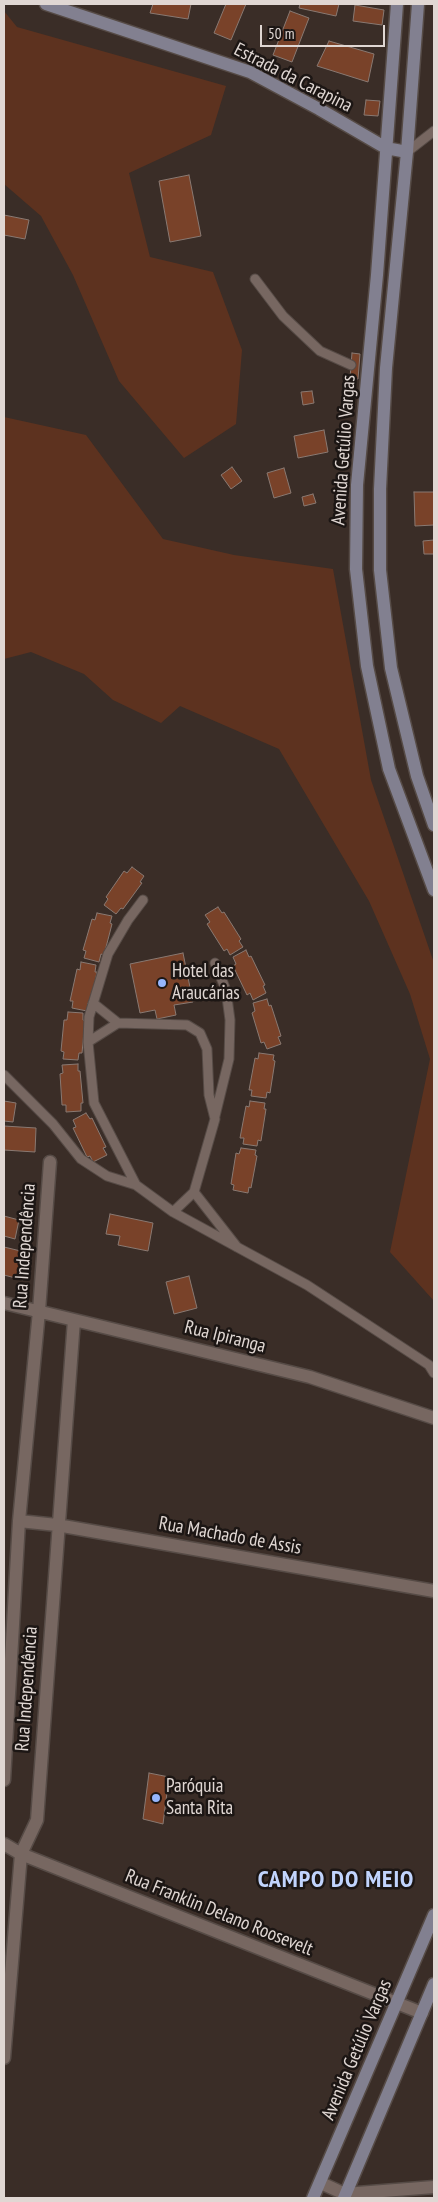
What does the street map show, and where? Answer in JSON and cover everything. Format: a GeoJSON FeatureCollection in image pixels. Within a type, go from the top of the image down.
{"type":"FeatureCollection","features":[{"type":"Feature","properties":{"kind":"main road","name":"Estrada da Carapina"},"geometry":{"type":"LineString","coordinates":[[46,4],[250,72],[386,148],[407,152]]}},
{"type":"Feature","properties":{"kind":"main road","name":"Avenida Getúlio Vargas"},"geometry":{"type":"LineString","coordinates":[[398,4],[386,148],[359,365],[356,569],[366,656],[389,768],[434,890]]}},
{"type":"Feature","properties":{"kind":"main road","name":"Avenida Getúlio Vargas"},"geometry":{"type":"LineString","coordinates":[[418,4],[407,152],[386,378],[380,489],[380,570],[391,668],[417,776],[434,825]]}},
{"type":"Feature","properties":{"kind":"main road","name":"Avenida Getúlio Vargas"},"geometry":{"type":"LineString","coordinates":[[313,2198],[321,2184],[434,1915]]}},
{"type":"Feature","properties":{"kind":"main road"},"geometry":{"type":"LineString","coordinates":[[344,2196],[434,1984]]}},
{"type":"Feature","properties":{"kind":"street","name":"Rua Independência"},"geometry":{"type":"LineString","coordinates":[[4,1780],[19,1521],[39,1311],[50,1162]]}},
{"type":"Feature","properties":{"kind":"street","name":"Rua Ipiranga"},"geometry":{"type":"LineString","coordinates":[[4,1302],[310,1377],[434,1418]]}},
{"type":"Feature","properties":{"kind":"street","name":"Rua Independência"},"geometry":{"type":"LineString","coordinates":[[4,2058],[7,1985],[21,1854],[37,1820],[57,1525],[74,1320]]}},
{"type":"Feature","properties":{"kind":"street","name":"Rua Machado de Assis"},"geometry":{"type":"LineString","coordinates":[[19,1521],[57,1525],[434,1591]]}},
{"type":"Feature","properties":{"kind":"street","name":"Rua Franklin Delano Roosevelt"},"geometry":{"type":"LineString","coordinates":[[4,1844],[21,1854],[422,2013]]}},
{"type":"Feature","properties":{"kind":"street"},"geometry":{"type":"LineString","coordinates":[[321,2184],[344,2196],[434,2187]]}},
{"type":"Feature","properties":{"kind":"lane"},"geometry":{"type":"LineString","coordinates":[[407,152],[434,131]]}},
{"type":"Feature","properties":{"kind":"lane"},"geometry":{"type":"LineString","coordinates":[[255,279],[284,316],[320,351],[359,365]]}},
{"type":"Feature","properties":{"kind":"lane"},"geometry":{"type":"LineString","coordinates":[[136,1185],[94,1103],[88,1042],[89,1017],[108,954],[128,920],[143,900]]}},
{"type":"Feature","properties":{"kind":"lane"},"geometry":{"type":"LineString","coordinates":[[173,1212],[194,1192],[215,1119],[229,1059],[230,1020],[226,990],[215,963]]}},
{"type":"Feature","properties":{"kind":"lane"},"geometry":{"type":"LineString","coordinates":[[93,1003],[118,1023]]}},
{"type":"Feature","properties":{"kind":"lane"},"geometry":{"type":"LineString","coordinates":[[88,1042],[118,1023],[187,1025],[200,1033],[208,1049],[209,1096],[215,1119]]}},
{"type":"Feature","properties":{"kind":"lane"},"geometry":{"type":"LineString","coordinates":[[4,1075],[53,1124],[81,1159],[107,1176],[136,1185],[173,1212],[307,1284],[429,1364],[434,1374]]}},
{"type":"Feature","properties":{"kind":"lane"},"geometry":{"type":"LineString","coordinates":[[194,1192],[237,1247]]}},
{"type":"Feature","properties":{"kind":"shaded area"},"geometry":{"type":"Polygon","coordinates":[[[4,11],[17,27],[226,86],[211,135],[129,173],[150,257],[213,272],[242,350],[236,424],[184,458],[119,381],[73,275],[41,216],[4,184],[4,11]]]}},
{"type":"Feature","properties":{"kind":"shaded area"},"geometry":{"type":"Polygon","coordinates":[[[4,417],[86,435],[163,539],[234,555],[333,569],[371,780],[434,963],[434,1301],[390,1252],[430,1059],[410,994],[369,901],[279,749],[180,706],[161,723],[113,700],[84,674],[31,652],[4,659],[4,417]]]}},
{"type":"Feature","properties":{"kind":"building"},"geometry":{"type":"Polygon","coordinates":[[[153,4],[191,4],[188,19],[150,13],[153,4]]]}},
{"type":"Feature","properties":{"kind":"building"},"geometry":{"type":"Polygon","coordinates":[[[226,4],[246,4],[231,40],[214,33],[226,4]]]}},
{"type":"Feature","properties":{"kind":"building"},"geometry":{"type":"Polygon","coordinates":[[[300,4],[339,4],[336,16],[299,8],[300,4]]]}},
{"type":"Feature","properties":{"kind":"building"},"geometry":{"type":"Polygon","coordinates":[[[355,5],[384,10],[382,25],[353,21],[355,5]]]}},
{"type":"Feature","properties":{"kind":"building"},"geometry":{"type":"Polygon","coordinates":[[[290,11],[309,18],[292,62],[273,55],[290,11]]]}},
{"type":"Feature","properties":{"kind":"building"},"geometry":{"type":"Polygon","coordinates":[[[329,41],[374,54],[368,82],[317,66],[329,41]]]}},
{"type":"Feature","properties":{"kind":"building"},"geometry":{"type":"Polygon","coordinates":[[[366,100],[380,101],[378,116],[364,115],[366,100]]]}},
{"type":"Feature","properties":{"kind":"building"},"geometry":{"type":"Polygon","coordinates":[[[189,175],[201,236],[170,242],[159,181],[189,175]]]}},
{"type":"Feature","properties":{"kind":"building"},"geometry":{"type":"Polygon","coordinates":[[[4,215],[29,220],[25,239],[4,235],[4,215]]]}},
{"type":"Feature","properties":{"kind":"building"},"geometry":{"type":"Polygon","coordinates":[[[352,353],[360,354],[358,379],[350,378],[352,353]]]}},
{"type":"Feature","properties":{"kind":"building"},"geometry":{"type":"Polygon","coordinates":[[[312,391],[314,403],[303,405],[301,392],[312,391]]]}},
{"type":"Feature","properties":{"kind":"building"},"geometry":{"type":"Polygon","coordinates":[[[324,430],[328,452],[298,458],[294,436],[324,430]]]}},
{"type":"Feature","properties":{"kind":"building"},"geometry":{"type":"Polygon","coordinates":[[[232,467],[242,481],[231,489],[221,475],[232,467]]]}},
{"type":"Feature","properties":{"kind":"building"},"geometry":{"type":"Polygon","coordinates":[[[284,468],[291,493],[274,498],[267,473],[284,468]]]}},
{"type":"Feature","properties":{"kind":"building"},"geometry":{"type":"Polygon","coordinates":[[[414,492],[434,492],[434,525],[415,526],[414,492]]]}},
{"type":"Feature","properties":{"kind":"building"},"geometry":{"type":"Polygon","coordinates":[[[313,494],[316,503],[304,506],[302,497],[313,494]]]}},
{"type":"Feature","properties":{"kind":"building"},"geometry":{"type":"Polygon","coordinates":[[[434,540],[434,554],[424,554],[423,541],[434,540]]]}},
{"type":"Feature","properties":{"kind":"building"},"geometry":{"type":"Polygon","coordinates":[[[132,867],[144,876],[140,882],[142,883],[123,909],[121,908],[116,914],[104,905],[108,899],[106,897],[124,871],[127,873],[132,867]]]}},
{"type":"Feature","properties":{"kind":"building"},"geometry":{"type":"Polygon","coordinates":[[[218,907],[222,913],[224,912],[241,939],[239,941],[243,947],[230,955],[227,949],[224,951],[207,924],[210,922],[205,915],[218,907]]]}},
{"type":"Feature","properties":{"kind":"building"},"geometry":{"type":"Polygon","coordinates":[[[97,913],[112,916],[110,923],[112,924],[104,955],[101,954],[99,962],[84,958],[86,951],[83,950],[92,919],[95,920],[97,913]]]}},
{"type":"Feature","properties":{"kind":"building"},"geometry":{"type":"Polygon","coordinates":[[[246,950],[249,957],[251,956],[265,985],[263,986],[266,993],[253,1000],[250,993],[247,995],[233,966],[236,964],[233,957],[246,950]]]}},
{"type":"Feature","properties":{"kind":"building","name":"Hotel das Araucárias"},"geometry":{"type":"Polygon","coordinates":[[[183,953],[193,1002],[174,1005],[176,1015],[157,1019],[155,1010],[140,1013],[130,964],[183,953]]]}},
{"type":"Feature","properties":{"kind":"building"},"geometry":{"type":"Polygon","coordinates":[[[81,962],[96,965],[95,972],[97,972],[91,1004],[88,1003],[87,1011],[72,1008],[73,1001],[70,1001],[77,969],[80,970],[81,962]]]}},
{"type":"Feature","properties":{"kind":"building"},"geometry":{"type":"Polygon","coordinates":[[[267,999],[269,1006],[271,1005],[281,1036],[278,1037],[281,1044],[267,1049],[264,1042],[261,1043],[252,1013],[255,1011],[253,1003],[267,999]]]}},
{"type":"Feature","properties":{"kind":"building"},"geometry":{"type":"Polygon","coordinates":[[[68,1012],[83,1013],[83,1020],[85,1021],[82,1053],[79,1053],[78,1060],[63,1059],[64,1052],[61,1051],[64,1020],[67,1020],[68,1012]]]}},
{"type":"Feature","properties":{"kind":"building"},"geometry":{"type":"Polygon","coordinates":[[[259,1053],[274,1055],[273,1060],[275,1061],[270,1093],[267,1092],[266,1098],[251,1096],[252,1090],[249,1090],[255,1058],[258,1059],[259,1053]]]}},
{"type":"Feature","properties":{"kind":"building"},"geometry":{"type":"Polygon","coordinates":[[[78,1064],[83,1103],[81,1103],[81,1111],[66,1112],[66,1105],[62,1105],[60,1074],[63,1073],[62,1065],[78,1064]]]}},
{"type":"Feature","properties":{"kind":"building"},"geometry":{"type":"Polygon","coordinates":[[[4,1101],[16,1103],[13,1122],[4,1121],[4,1101]]]}},
{"type":"Feature","properties":{"kind":"building"},"geometry":{"type":"Polygon","coordinates":[[[250,1101],[265,1103],[264,1109],[266,1109],[261,1141],[258,1140],[257,1146],[243,1144],[244,1138],[240,1138],[246,1106],[249,1107],[250,1101]]]}},
{"type":"Feature","properties":{"kind":"building"},"geometry":{"type":"Polygon","coordinates":[[[86,1113],[90,1119],[92,1118],[106,1147],[103,1148],[107,1155],[93,1162],[90,1156],[87,1157],[73,1128],[76,1127],[73,1120],[86,1113]]]}},
{"type":"Feature","properties":{"kind":"building"},"geometry":{"type":"Polygon","coordinates":[[[4,1126],[36,1128],[35,1152],[4,1150],[4,1126]]]}},
{"type":"Feature","properties":{"kind":"building"},"geometry":{"type":"Polygon","coordinates":[[[241,1148],[256,1150],[255,1155],[257,1156],[251,1188],[249,1187],[248,1193],[233,1190],[234,1185],[231,1184],[236,1153],[239,1154],[241,1148]]]}},
{"type":"Feature","properties":{"kind":"building"},"geometry":{"type":"Polygon","coordinates":[[[110,1214],[153,1223],[148,1251],[118,1245],[120,1236],[106,1234],[110,1214]]]}},
{"type":"Feature","properties":{"kind":"building"},"geometry":{"type":"Polygon","coordinates":[[[4,1216],[19,1220],[15,1239],[4,1236],[4,1216]]]}},
{"type":"Feature","properties":{"kind":"building"},"geometry":{"type":"Polygon","coordinates":[[[4,1247],[29,1253],[23,1280],[4,1275],[4,1247]]]}},
{"type":"Feature","properties":{"kind":"building"},"geometry":{"type":"Polygon","coordinates":[[[189,1276],[197,1308],[174,1314],[166,1282],[189,1276]]]}},
{"type":"Feature","properties":{"kind":"building","name":"Paróquia Santa Rita"},"geometry":{"type":"Polygon","coordinates":[[[149,1773],[169,1777],[163,1824],[143,1819],[149,1773]]]}},
{"type":"Feature","properties":{"kind":"place","name":"Hotel das Araucárias"},"geometry":{"type":"Point","coordinates":[162,983]}},
{"type":"Feature","properties":{"kind":"place","name":"Paróquia Santa Rita"},"geometry":{"type":"Point","coordinates":[156,1798]}},
{"type":"Feature","properties":{"kind":"district","name":"CAMPO DO MEIO"},"geometry":{"type":"Point","coordinates":[336,1880]}}]}
